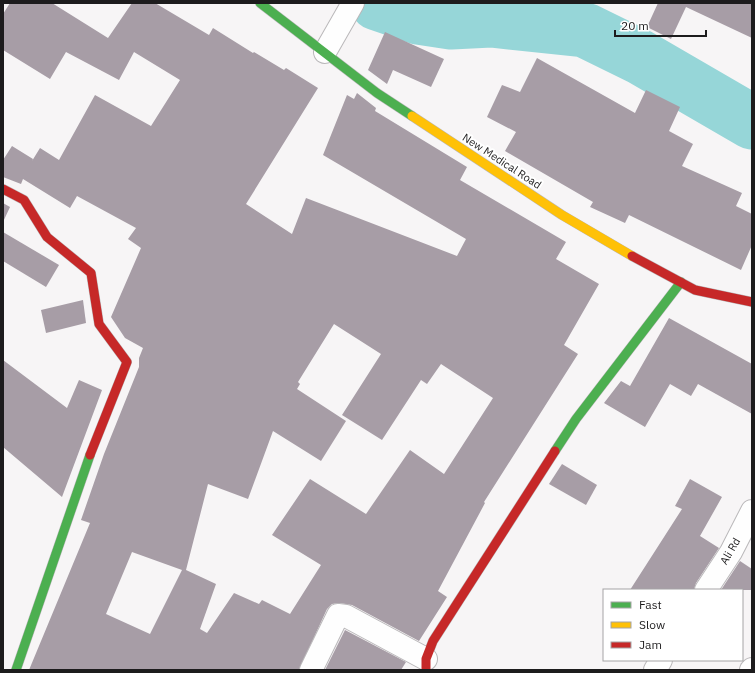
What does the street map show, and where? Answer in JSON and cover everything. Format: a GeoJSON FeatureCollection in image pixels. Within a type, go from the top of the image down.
{"type":"FeatureCollection","features":[{"type":"Feature","properties":{"kind":"street","name":"New Medical Road"},"geometry":{"type":"LineString","coordinates":[[260,3],[377,93],[562,215],[630,255],[695,290],[752,302]]}},
{"type":"Feature","properties":{"kind":"street"},"geometry":{"type":"LineString","coordinates":[[325,52],[353,3]]}},
{"type":"Feature","properties":{"kind":"street"},"geometry":{"type":"LineString","coordinates":[[3,190],[24,200],[47,237],[91,273],[99,324],[127,362],[92,450],[16,670]]}},
{"type":"Feature","properties":{"kind":"street"},"geometry":{"type":"LineString","coordinates":[[311,670],[338,615],[346,616],[426,665],[433,641],[576,419],[681,282]]}},
{"type":"Feature","properties":{"kind":"street","name":"Ali Rd"},"geometry":{"type":"LineString","coordinates":[[707,589],[731,552],[752,511]]}},
{"type":"Feature","properties":{"kind":"street"},"geometry":{"type":"LineString","coordinates":[[655,670],[660,661]]}},
{"type":"Feature","properties":{"kind":"building"},"geometry":{"type":"Polygon","coordinates":[[[10,3],[52,3],[108,38],[132,3],[155,3],[209,35],[213,28],[253,53],[254,52],[284,70],[286,68],[318,88],[246,204],[292,234],[306,198],[457,256],[466,239],[323,155],[347,95],[354,99],[357,93],[376,108],[375,111],[467,167],[460,180],[566,242],[556,259],[599,284],[564,345],[578,354],[484,502],[485,503],[438,591],[447,597],[419,641],[352,605],[339,603],[332,604],[327,609],[299,670],[29,670],[90,523],[81,520],[104,454],[139,367],[139,358],[143,348],[125,338],[111,317],[141,248],[128,239],[136,228],[77,196],[70,208],[23,179],[21,184],[3,177],[3,160],[12,146],[33,159],[32,161],[40,148],[59,160],[95,95],[151,126],[180,80],[134,52],[119,80],[66,52],[50,79],[3,50],[3,14],[10,3]],[[334,324],[298,382],[300,384],[297,389],[346,421],[321,461],[273,431],[248,499],[208,484],[186,570],[216,584],[200,629],[207,633],[234,593],[259,604],[262,600],[290,614],[321,565],[272,535],[310,479],[366,514],[410,450],[444,474],[493,398],[441,364],[427,384],[421,380],[382,440],[342,415],[381,354],[334,324]],[[132,552],[106,614],[150,634],[182,570],[132,552]]]}},
{"type":"Feature","properties":{"kind":"building"},"geometry":{"type":"Polygon","coordinates":[[[658,3],[752,3],[752,38],[686,7],[671,39],[647,27],[658,3]]]}},
{"type":"Feature","properties":{"kind":"building"},"geometry":{"type":"Polygon","coordinates":[[[385,32],[444,59],[431,87],[393,70],[387,84],[368,70],[385,32]]]}},
{"type":"Feature","properties":{"kind":"building"},"geometry":{"type":"Polygon","coordinates":[[[537,58],[635,113],[646,90],[680,107],[669,131],[693,144],[682,166],[742,193],[736,206],[752,214],[752,245],[741,270],[629,215],[625,223],[590,207],[593,202],[505,151],[516,132],[487,117],[502,85],[520,92],[537,58]]]}},
{"type":"Feature","properties":{"kind":"building"},"geometry":{"type":"Polygon","coordinates":[[[3,203],[10,207],[3,222],[3,203]]]}},
{"type":"Feature","properties":{"kind":"building"},"geometry":{"type":"Polygon","coordinates":[[[3,232],[59,265],[46,287],[3,261],[3,232]]]}},
{"type":"Feature","properties":{"kind":"building"},"geometry":{"type":"Polygon","coordinates":[[[83,300],[86,323],[46,333],[41,310],[83,300]]]}},
{"type":"Feature","properties":{"kind":"building"},"geometry":{"type":"Polygon","coordinates":[[[669,318],[752,364],[752,414],[698,384],[691,396],[670,384],[645,427],[604,403],[621,381],[630,386],[669,318]]]}},
{"type":"Feature","properties":{"kind":"building"},"geometry":{"type":"Polygon","coordinates":[[[3,360],[67,408],[79,380],[102,390],[62,497],[3,447],[3,360]]]}},
{"type":"Feature","properties":{"kind":"building"},"geometry":{"type":"Polygon","coordinates":[[[562,464],[597,485],[586,505],[549,484],[562,464]]]}},
{"type":"Feature","properties":{"kind":"building"},"geometry":{"type":"Polygon","coordinates":[[[690,479],[722,497],[700,536],[719,548],[696,583],[694,589],[631,589],[682,509],[675,506],[690,479]]]}},
{"type":"Feature","properties":{"kind":"building"},"geometry":{"type":"Polygon","coordinates":[[[740,561],[752,569],[752,590],[722,589],[740,561]]]}},
{"type":"Feature","properties":{"kind":"building"},"geometry":{"type":"Polygon","coordinates":[[[345,630],[406,662],[401,670],[325,670],[345,630]]]}},
{"type":"Feature","properties":{"kind":"waterway"},"geometry":{"type":"LineString","coordinates":[[377,3],[418,17],[451,22],[491,20],[585,30],[640,57],[752,122]]}},
{"type":"Feature","properties":{"kind":"traffic: fast"},"geometry":{"type":"LineString","coordinates":[[260,3],[377,93],[412,116]]}},
{"type":"Feature","properties":{"kind":"traffic: fast"},"geometry":{"type":"LineString","coordinates":[[555,451],[576,419],[681,282]]}},
{"type":"Feature","properties":{"kind":"traffic: fast"},"geometry":{"type":"LineString","coordinates":[[16,670],[90,455]]}},
{"type":"Feature","properties":{"kind":"traffic: slow"},"geometry":{"type":"LineString","coordinates":[[412,116],[562,215],[632,256]]}},
{"type":"Feature","properties":{"kind":"traffic: jam"},"geometry":{"type":"LineString","coordinates":[[3,189],[24,200],[47,237],[91,273],[99,324],[127,362],[90,455]]}},
{"type":"Feature","properties":{"kind":"traffic: jam"},"geometry":{"type":"LineString","coordinates":[[632,256],[695,290],[752,302]]}},
{"type":"Feature","properties":{"kind":"traffic: jam"},"geometry":{"type":"LineString","coordinates":[[426,670],[426,659],[433,641],[555,451]]}}]}
